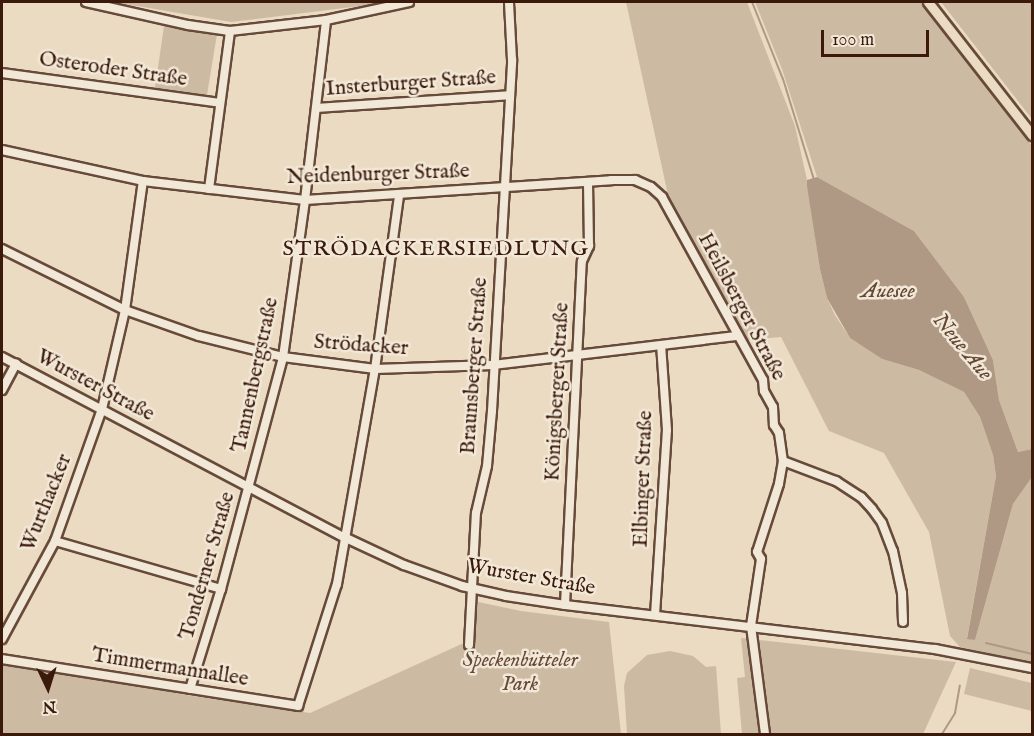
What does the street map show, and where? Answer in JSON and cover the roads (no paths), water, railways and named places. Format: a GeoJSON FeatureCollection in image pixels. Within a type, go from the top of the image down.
{"type":"FeatureCollection","features":[{"type":"Feature","properties":{"kind":"main road"},"geometry":{"type":"LineString","coordinates":[[928,2],[1032,135]]}},
{"type":"Feature","properties":{"kind":"street"},"geometry":{"type":"LineString","coordinates":[[86,2],[188,25],[230,31],[326,20],[409,2]]}},
{"type":"Feature","properties":{"kind":"street","name":"Braunsberger Straße"},"geometry":{"type":"LineString","coordinates":[[473,589],[476,513],[487,466],[510,95],[512,25],[508,2]]}},
{"type":"Feature","properties":{"kind":"street","name":"Tannenbergstraße"},"geometry":{"type":"LineString","coordinates":[[250,487],[283,357],[305,200],[326,20]]}},
{"type":"Feature","properties":{"kind":"street"},"geometry":{"type":"LineString","coordinates":[[209,189],[230,31]]}},
{"type":"Feature","properties":{"kind":"street","name":"Osteroder Straße"},"geometry":{"type":"LineString","coordinates":[[2,72],[220,103]]}},
{"type":"Feature","properties":{"kind":"street","name":"Insterburger Straße"},"geometry":{"type":"LineString","coordinates":[[316,108],[510,95]]}},
{"type":"Feature","properties":{"kind":"street","name":"Neidenburger Straße"},"geometry":{"type":"LineString","coordinates":[[2,150],[144,181],[305,200],[635,180],[651,187]]}},
{"type":"Feature","properties":{"kind":"street","name":"Wurthacker"},"geometry":{"type":"LineString","coordinates":[[2,639],[55,541],[102,409],[125,310],[144,181]]}},
{"type":"Feature","properties":{"kind":"street","name":"Königsberger Straße"},"geometry":{"type":"LineString","coordinates":[[565,605],[582,261],[589,246],[588,182]]}},
{"type":"Feature","properties":{"kind":"street","name":"Heilsberger Straße"},"geometry":{"type":"LineString","coordinates":[[651,187],[662,197],[763,380],[764,391],[773,407],[774,425],[779,432],[783,461],[757,552],[761,559],[751,626],[765,735]]}},
{"type":"Feature","properties":{"kind":"street"},"geometry":{"type":"LineString","coordinates":[[346,538],[375,369],[399,195]]}},
{"type":"Feature","properties":{"kind":"street","name":"Strödacker"},"geometry":{"type":"LineString","coordinates":[[2,249],[125,310],[199,336],[283,357],[375,369],[493,365],[738,336]]}},
{"type":"Feature","properties":{"kind":"street","name":"Elbinger Straße"},"geometry":{"type":"LineString","coordinates":[[655,615],[667,430],[661,345]]}},
{"type":"Feature","properties":{"kind":"street","name":"Wurster Straße"},"geometry":{"type":"LineString","coordinates":[[2,357],[346,538],[404,565],[473,589],[565,605],[935,649],[1032,668]]}},
{"type":"Feature","properties":{"kind":"street"},"geometry":{"type":"LineString","coordinates":[[2,390],[16,364]]}},
{"type":"Feature","properties":{"kind":"street"},"geometry":{"type":"LineString","coordinates":[[783,461],[836,481],[861,497],[872,509],[882,523],[893,551],[902,593],[903,622]]}},
{"type":"Feature","properties":{"kind":"street","name":"Tonderner Straße"},"geometry":{"type":"LineString","coordinates":[[190,689],[250,487]]}},
{"type":"Feature","properties":{"kind":"street","name":"Timmermannallee"},"geometry":{"type":"LineString","coordinates":[[2,659],[297,706],[338,584],[346,538]]}},
{"type":"Feature","properties":{"kind":"street"},"geometry":{"type":"LineString","coordinates":[[55,541],[221,589]]}},
{"type":"Feature","properties":{"kind":"street"},"geometry":{"type":"LineString","coordinates":[[469,645],[473,589]]}},
{"type":"Feature","properties":{"kind":"water","name":"Auesee"},"geometry":{"type":"Polygon","coordinates":[[[817,177],[914,231],[964,297],[993,360],[999,400],[1018,452],[1032,449],[1032,477],[1013,504],[975,640],[967,639],[996,476],[993,455],[980,417],[964,392],[919,370],[882,359],[850,338],[827,298],[820,269],[807,186],[807,180],[817,177]]]}},
{"type":"Feature","properties":{"kind":"waterway","name":"Neue Aue"},"geometry":{"type":"LineString","coordinates":[[752,2],[783,79],[814,180]]}},
{"type":"Feature","properties":{"kind":"waterway"},"geometry":{"type":"LineString","coordinates":[[986,643],[1032,654]]}},
{"type":"Feature","properties":{"kind":"waterway","name":"Neue Aue"},"geometry":{"type":"LineString","coordinates":[[942,734],[955,713],[960,685]]}},
{"type":"Feature","properties":{"kind":"district","name":"STRÖDACKERSIEDLUNG"},"geometry":{"type":"Point","coordinates":[436,250]}},
{"type":"Feature","properties":{"kind":"park label","name":"Speckenbütteler Park"},"geometry":{"type":"Point","coordinates":[520,673]}}]}
